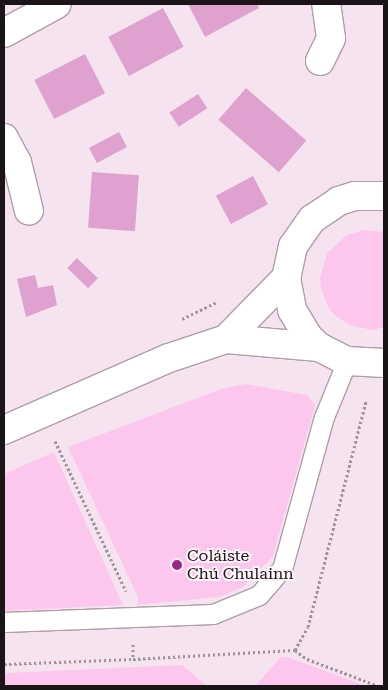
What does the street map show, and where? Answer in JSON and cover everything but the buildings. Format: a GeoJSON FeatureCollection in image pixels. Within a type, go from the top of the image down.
{"type":"FeatureCollection","features":[{"type":"Feature","properties":{"kind":"street"},"geometry":{"type":"LineString","coordinates":[[4,33],[57,4]]}},
{"type":"Feature","properties":{"kind":"street"},"geometry":{"type":"LineString","coordinates":[[320,61],[331,38],[326,4]]}},
{"type":"Feature","properties":{"kind":"street"},"geometry":{"type":"LineString","coordinates":[[4,138],[17,162],[29,211]]}},
{"type":"Feature","properties":{"kind":"street"},"geometry":{"type":"LineString","coordinates":[[384,196],[355,196],[339,201],[312,219],[293,246],[286,278],[292,310],[308,337],[319,347],[347,361],[384,363]]}},
{"type":"Feature","properties":{"kind":"street"},"geometry":{"type":"LineString","coordinates":[[226,339],[286,278]]}},
{"type":"Feature","properties":{"kind":"street"},"geometry":{"type":"LineString","coordinates":[[4,430],[169,358],[226,339],[319,347]]}},
{"type":"Feature","properties":{"kind":"lane"},"geometry":{"type":"LineString","coordinates":[[4,622],[213,614],[258,595],[282,569],[324,417],[347,361]]}},
{"type":"Feature","properties":{"kind":"path"},"geometry":{"type":"LineString","coordinates":[[176,322],[220,299]]}},
{"type":"Feature","properties":{"kind":"path"},"geometry":{"type":"LineString","coordinates":[[366,401],[308,627],[295,650],[307,659],[379,686]]}},
{"type":"Feature","properties":{"kind":"path"},"geometry":{"type":"LineString","coordinates":[[4,664],[133,659]]}},
{"type":"Feature","properties":{"kind":"shaded area"},"geometry":{"type":"Polygon","coordinates":[[[364,230],[384,232],[384,327],[373,330],[352,326],[337,317],[329,309],[321,289],[320,278],[327,253],[347,235],[364,230]]]}},
{"type":"Feature","properties":{"kind":"shaded area"},"geometry":{"type":"Polygon","coordinates":[[[246,384],[307,395],[315,405],[273,556],[243,587],[219,597],[138,605],[138,597],[68,447],[221,389],[246,384]]]}},
{"type":"Feature","properties":{"kind":"shaded area"},"geometry":{"type":"Polygon","coordinates":[[[54,452],[123,605],[4,611],[4,474],[54,452]]]}},
{"type":"Feature","properties":{"kind":"shaded area"},"geometry":{"type":"Polygon","coordinates":[[[281,657],[287,657],[366,686],[255,686],[281,657]]]}},
{"type":"Feature","properties":{"kind":"shaded area"},"geometry":{"type":"Polygon","coordinates":[[[182,665],[207,686],[4,686],[4,673],[182,665]]]}},
{"type":"Feature","properties":{"kind":"place","name":"Coláiste Chú Chulainn"},"geometry":{"type":"Point","coordinates":[177,565]}}]}
